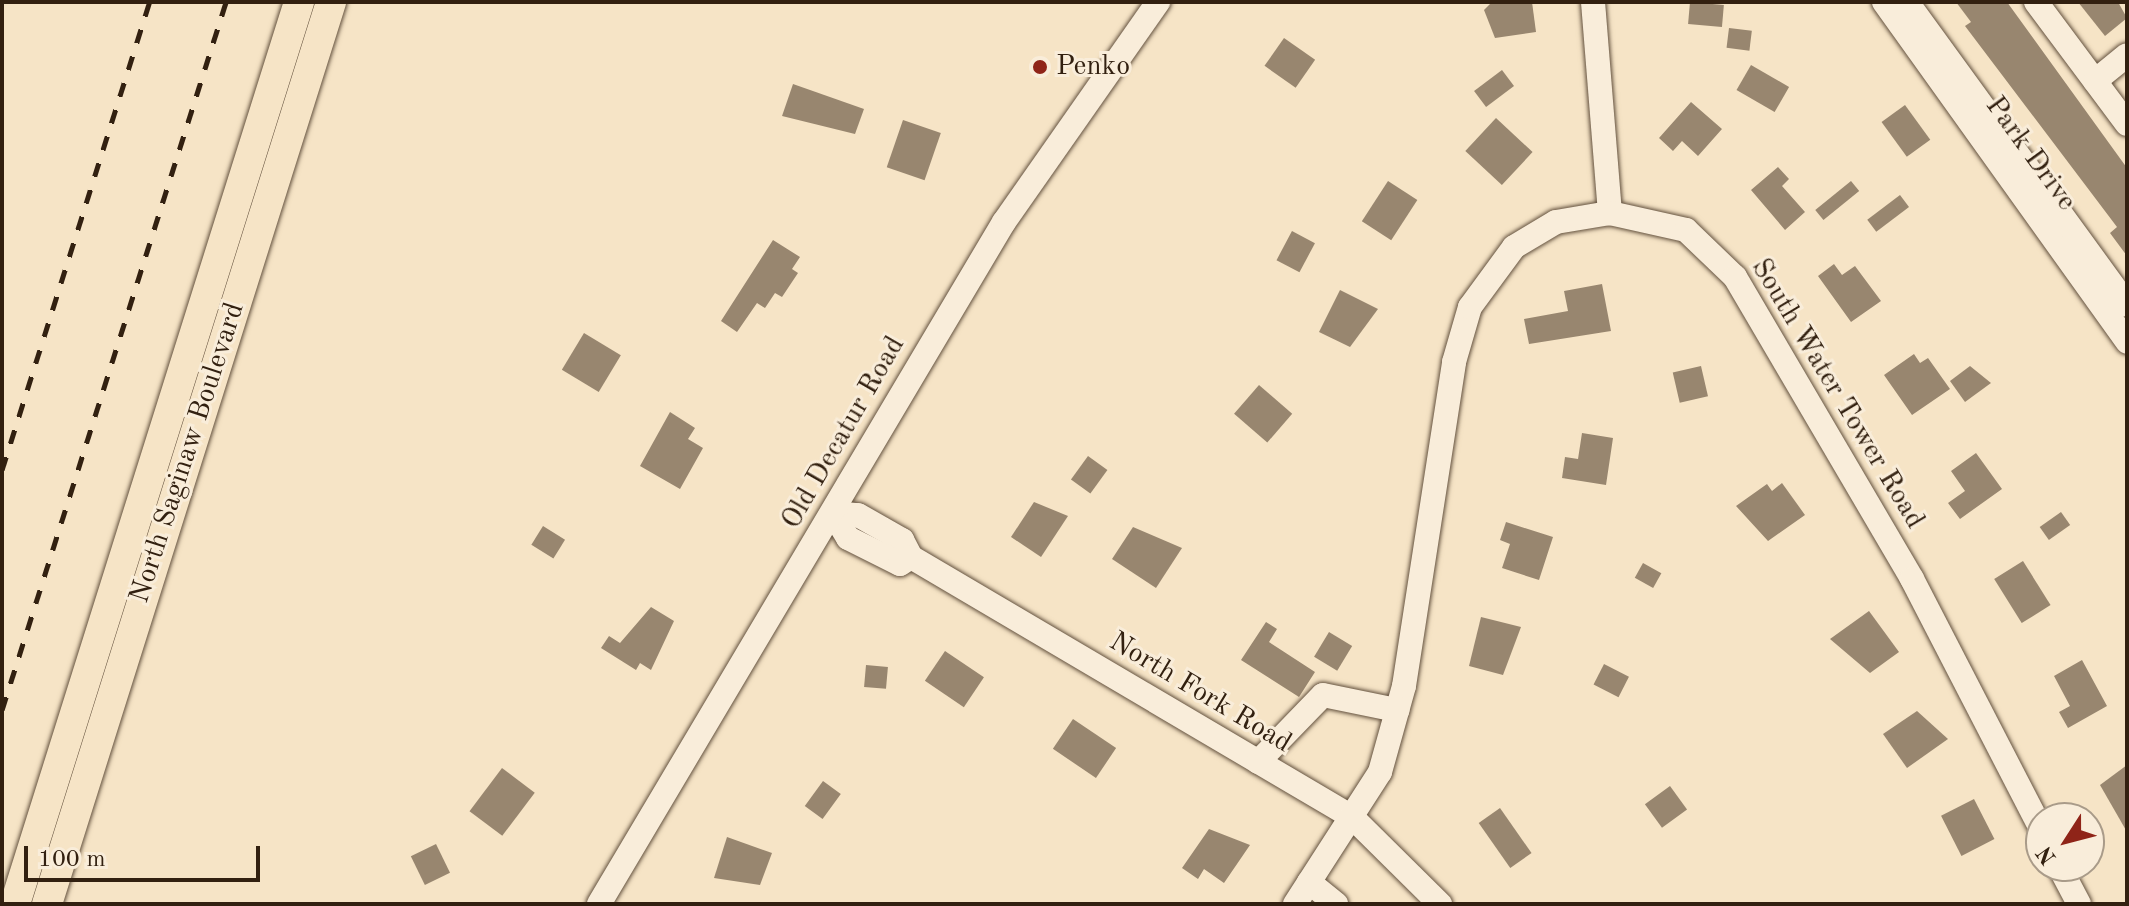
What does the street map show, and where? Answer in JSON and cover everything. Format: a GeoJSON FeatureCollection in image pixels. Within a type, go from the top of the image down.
{"type":"FeatureCollection","features":[{"type":"Feature","properties":{"kind":"main road","name":"North Saginaw Boulevard"},"geometry":{"type":"LineString","coordinates":[[15,904],[299,2]]}},
{"type":"Feature","properties":{"kind":"main road","name":"North Saginaw Boulevard"},"geometry":{"type":"LineString","coordinates":[[47,904],[331,2]]}},
{"type":"Feature","properties":{"kind":"street","name":"Old Decatur Road"},"geometry":{"type":"LineString","coordinates":[[599,904],[1004,222],[1158,2]]}},
{"type":"Feature","properties":{"kind":"street"},"geometry":{"type":"LineString","coordinates":[[1593,2],[1610,213]]}},
{"type":"Feature","properties":{"kind":"street","name":"Park Drive"},"geometry":{"type":"LineString","coordinates":[[1891,2],[2127,305]]}},
{"type":"Feature","properties":{"kind":"street","name":"Park Drive"},"geometry":{"type":"LineString","coordinates":[[1891,2],[2127,342]]}},
{"type":"Feature","properties":{"kind":"street"},"geometry":{"type":"LineString","coordinates":[[2036,2],[2127,124]]}},
{"type":"Feature","properties":{"kind":"street"},"geometry":{"type":"LineString","coordinates":[[2095,81],[2127,55]]}},
{"type":"Feature","properties":{"kind":"street","name":"South Water Tower Road"},"geometry":{"type":"LineString","coordinates":[[1295,904],[1380,772],[1397,710],[1428,555],[1454,362],[1470,307],[1514,247],[1556,222],[1610,213],[1686,230],[1735,277],[1912,579],[2027,802]]}},
{"type":"Feature","properties":{"kind":"street","name":"North Fork Road"},"geometry":{"type":"LineString","coordinates":[[833,513],[858,515],[902,540],[911,557],[1352,817],[1440,904]]}},
{"type":"Feature","properties":{"kind":"street"},"geometry":{"type":"LineString","coordinates":[[1258,762],[1323,695],[1397,710]]}},
{"type":"Feature","properties":{"kind":"street"},"geometry":{"type":"LineString","coordinates":[[1309,882],[1336,904]]}},
{"type":"Feature","properties":{"kind":"street"},"geometry":{"type":"LineString","coordinates":[[2067,882],[2079,904]]}},
{"type":"Feature","properties":{"kind":"building"},"geometry":{"type":"Polygon","coordinates":[[[1492,2],[1532,2],[1536,32],[1495,38],[1484,10],[1492,2]]]}},
{"type":"Feature","properties":{"kind":"building"},"geometry":{"type":"Polygon","coordinates":[[[1690,2],[1724,5],[1722,27],[1688,24],[1690,2]]]}},
{"type":"Feature","properties":{"kind":"building"},"geometry":{"type":"Polygon","coordinates":[[[1956,2],[2007,2],[2127,168],[2127,256],[2110,233],[2117,227],[1965,26],[1971,22],[1956,2]]]}},
{"type":"Feature","properties":{"kind":"building"},"geometry":{"type":"Polygon","coordinates":[[[2078,2],[2118,2],[2127,18],[2105,36],[2078,2]]]}},
{"type":"Feature","properties":{"kind":"building"},"geometry":{"type":"Polygon","coordinates":[[[1729,28],[1752,31],[1749,51],[1727,48],[1729,28]]]}},
{"type":"Feature","properties":{"kind":"building"},"geometry":{"type":"Polygon","coordinates":[[[1284,38],[1315,60],[1296,88],[1264,66],[1284,38]]]}},
{"type":"Feature","properties":{"kind":"building"},"geometry":{"type":"Polygon","coordinates":[[[1751,65],[1789,87],[1775,112],[1736,90],[1751,65]]]}},
{"type":"Feature","properties":{"kind":"building"},"geometry":{"type":"Polygon","coordinates":[[[1502,70],[1514,86],[1486,107],[1474,91],[1502,70]]]}},
{"type":"Feature","properties":{"kind":"building"},"geometry":{"type":"Polygon","coordinates":[[[793,84],[864,109],[855,134],[782,116],[793,84]]]}},
{"type":"Feature","properties":{"kind":"building"},"geometry":{"type":"Polygon","coordinates":[[[1691,102],[1722,129],[1698,156],[1682,141],[1673,151],[1659,138],[1691,102]]]}},
{"type":"Feature","properties":{"kind":"building"},"geometry":{"type":"Polygon","coordinates":[[[1905,105],[1930,140],[1907,157],[1882,122],[1905,105]]]}},
{"type":"Feature","properties":{"kind":"building"},"geometry":{"type":"Polygon","coordinates":[[[1496,118],[1533,152],[1502,185],[1465,151],[1496,118]]]}},
{"type":"Feature","properties":{"kind":"building"},"geometry":{"type":"Polygon","coordinates":[[[903,120],[941,133],[925,180],[887,167],[903,120]]]}},
{"type":"Feature","properties":{"kind":"building"},"geometry":{"type":"Polygon","coordinates":[[[1778,167],[1789,179],[1782,186],[1805,212],[1785,230],[1751,190],[1778,167]]]}},
{"type":"Feature","properties":{"kind":"building"},"geometry":{"type":"Polygon","coordinates":[[[1388,181],[1417,200],[1391,240],[1362,221],[1388,181]]]}},
{"type":"Feature","properties":{"kind":"building"},"geometry":{"type":"Polygon","coordinates":[[[1851,181],[1859,191],[1823,220],[1815,210],[1851,181]]]}},
{"type":"Feature","properties":{"kind":"building"},"geometry":{"type":"Polygon","coordinates":[[[1900,195],[1909,207],[1876,232],[1867,220],[1900,195]]]}},
{"type":"Feature","properties":{"kind":"building"},"geometry":{"type":"Polygon","coordinates":[[[1292,231],[1315,243],[1299,272],[1277,260],[1292,231]]]}},
{"type":"Feature","properties":{"kind":"building"},"geometry":{"type":"Polygon","coordinates":[[[773,240],[800,257],[792,269],[798,273],[782,297],[775,293],[765,308],[757,303],[737,332],[721,321],[773,240]]]}},
{"type":"Feature","properties":{"kind":"building"},"geometry":{"type":"Polygon","coordinates":[[[1834,264],[1842,275],[1855,266],[1881,301],[1851,322],[1818,276],[1834,264]]]}},
{"type":"Feature","properties":{"kind":"building"},"geometry":{"type":"Polygon","coordinates":[[[1602,284],[1611,331],[1529,344],[1524,319],[1568,311],[1564,291],[1602,284]]]}},
{"type":"Feature","properties":{"kind":"building"},"geometry":{"type":"Polygon","coordinates":[[[1340,290],[1378,309],[1350,347],[1319,332],[1340,290]]]}},
{"type":"Feature","properties":{"kind":"building"},"geometry":{"type":"Polygon","coordinates":[[[584,333],[621,355],[599,392],[562,370],[584,333]]]}},
{"type":"Feature","properties":{"kind":"building"},"geometry":{"type":"Polygon","coordinates":[[[1914,354],[1920,363],[1928,358],[1950,389],[1912,415],[1884,375],[1914,354]]]}},
{"type":"Feature","properties":{"kind":"building"},"geometry":{"type":"Polygon","coordinates":[[[1701,366],[1708,396],[1680,403],[1673,373],[1701,366]]]}},
{"type":"Feature","properties":{"kind":"building"},"geometry":{"type":"Polygon","coordinates":[[[1970,366],[1991,383],[1965,402],[1950,381],[1970,366]]]}},
{"type":"Feature","properties":{"kind":"building"},"geometry":{"type":"Polygon","coordinates":[[[1259,385],[1292,414],[1267,443],[1234,414],[1259,385]]]}},
{"type":"Feature","properties":{"kind":"building"},"geometry":{"type":"Polygon","coordinates":[[[670,412],[695,428],[688,439],[703,448],[680,489],[640,466],[670,412]]]}},
{"type":"Feature","properties":{"kind":"building"},"geometry":{"type":"Polygon","coordinates":[[[1582,433],[1613,438],[1606,485],[1562,478],[1565,457],[1578,459],[1582,433]]]}},
{"type":"Feature","properties":{"kind":"building"},"geometry":{"type":"Polygon","coordinates":[[[1976,453],[2002,489],[1960,519],[1948,503],[1965,491],[1951,471],[1976,453]]]}},
{"type":"Feature","properties":{"kind":"building"},"geometry":{"type":"Polygon","coordinates":[[[1088,456],[1107,470],[1090,494],[1071,479],[1088,456]]]}},
{"type":"Feature","properties":{"kind":"building"},"geometry":{"type":"Polygon","coordinates":[[[1782,483],[1805,515],[1768,541],[1736,506],[1767,484],[1772,491],[1782,483]]]}},
{"type":"Feature","properties":{"kind":"building"},"geometry":{"type":"Polygon","coordinates":[[[1034,502],[1068,516],[1041,557],[1011,537],[1034,502]]]}},
{"type":"Feature","properties":{"kind":"building"},"geometry":{"type":"Polygon","coordinates":[[[2061,512],[2070,525],[2049,540],[2040,527],[2061,512]]]}},
{"type":"Feature","properties":{"kind":"building"},"geometry":{"type":"Polygon","coordinates":[[[1506,522],[1553,537],[1539,580],[1502,568],[1510,544],[1500,540],[1506,522]]]}},
{"type":"Feature","properties":{"kind":"building"},"geometry":{"type":"Polygon","coordinates":[[[543,526],[565,540],[553,558],[531,545],[543,526]]]}},
{"type":"Feature","properties":{"kind":"building"},"geometry":{"type":"Polygon","coordinates":[[[1133,527],[1182,548],[1156,588],[1112,559],[1133,527]]]}},
{"type":"Feature","properties":{"kind":"building"},"geometry":{"type":"Polygon","coordinates":[[[2023,561],[2051,605],[2022,623],[1994,579],[2023,561]]]}},
{"type":"Feature","properties":{"kind":"building"},"geometry":{"type":"Polygon","coordinates":[[[1643,563],[1661,573],[1653,588],[1635,578],[1643,563]]]}},
{"type":"Feature","properties":{"kind":"building"},"geometry":{"type":"Polygon","coordinates":[[[651,607],[674,621],[651,670],[640,663],[636,670],[601,648],[609,636],[620,643],[651,607]]]}},
{"type":"Feature","properties":{"kind":"building"},"geometry":{"type":"Polygon","coordinates":[[[1869,611],[1899,652],[1870,673],[1830,639],[1869,611]]]}},
{"type":"Feature","properties":{"kind":"building"},"geometry":{"type":"Polygon","coordinates":[[[1481,617],[1521,627],[1503,675],[1469,666],[1481,617]]]}},
{"type":"Feature","properties":{"kind":"building"},"geometry":{"type":"Polygon","coordinates":[[[1266,622],[1277,629],[1269,642],[1315,672],[1299,697],[1241,660],[1266,622]]]}},
{"type":"Feature","properties":{"kind":"building"},"geometry":{"type":"Polygon","coordinates":[[[1329,632],[1352,646],[1337,671],[1314,657],[1329,632]]]}},
{"type":"Feature","properties":{"kind":"building"},"geometry":{"type":"Polygon","coordinates":[[[945,651],[984,677],[964,707],[925,681],[945,651]]]}},
{"type":"Feature","properties":{"kind":"building"},"geometry":{"type":"Polygon","coordinates":[[[2082,660],[2107,706],[2068,728],[2059,712],[2070,706],[2054,676],[2082,660]]]}},
{"type":"Feature","properties":{"kind":"building"},"geometry":{"type":"Polygon","coordinates":[[[1604,664],[1629,677],[1619,697],[1594,684],[1604,664]]]}},
{"type":"Feature","properties":{"kind":"building"},"geometry":{"type":"Polygon","coordinates":[[[866,665],[888,667],[886,689],[864,687],[866,665]]]}},
{"type":"Feature","properties":{"kind":"building"},"geometry":{"type":"Polygon","coordinates":[[[1917,711],[1948,739],[1907,768],[1883,734],[1917,711]]]}},
{"type":"Feature","properties":{"kind":"building"},"geometry":{"type":"Polygon","coordinates":[[[1073,719],[1116,748],[1096,778],[1053,749],[1073,719]]]}},
{"type":"Feature","properties":{"kind":"building"},"geometry":{"type":"Polygon","coordinates":[[[2127,765],[2127,832],[2100,785],[2127,765]]]}},
{"type":"Feature","properties":{"kind":"building"},"geometry":{"type":"Polygon","coordinates":[[[502,768],[535,793],[502,836],[470,811],[502,768]]]}},
{"type":"Feature","properties":{"kind":"building"},"geometry":{"type":"Polygon","coordinates":[[[823,781],[841,794],[823,819],[805,806],[823,781]]]}},
{"type":"Feature","properties":{"kind":"building"},"geometry":{"type":"Polygon","coordinates":[[[1670,786],[1687,809],[1662,828],[1645,804],[1670,786]]]}},
{"type":"Feature","properties":{"kind":"building"},"geometry":{"type":"Polygon","coordinates":[[[1974,799],[1994,839],[1961,856],[1941,816],[1974,799]]]}},
{"type":"Feature","properties":{"kind":"building"},"geometry":{"type":"Polygon","coordinates":[[[1500,808],[1532,853],[1510,868],[1479,823],[1500,808]]]}},
{"type":"Feature","properties":{"kind":"building"},"geometry":{"type":"Polygon","coordinates":[[[1209,829],[1250,845],[1224,883],[1204,869],[1198,879],[1182,868],[1209,829]]]}},
{"type":"Feature","properties":{"kind":"building"},"geometry":{"type":"Polygon","coordinates":[[[727,837],[772,853],[760,885],[714,878],[727,837]]]}},
{"type":"Feature","properties":{"kind":"building"},"geometry":{"type":"Polygon","coordinates":[[[436,844],[450,873],[425,885],[411,856],[436,844]]]}},
{"type":"Feature","properties":{"kind":"railway"},"geometry":{"type":"LineString","coordinates":[[2,470],[150,2]]}},
{"type":"Feature","properties":{"kind":"railway"},"geometry":{"type":"LineString","coordinates":[[2,710],[226,2]]}},
{"type":"Feature","properties":{"kind":"place","name":"Penko"},"geometry":{"type":"Point","coordinates":[1040,67]}}]}
